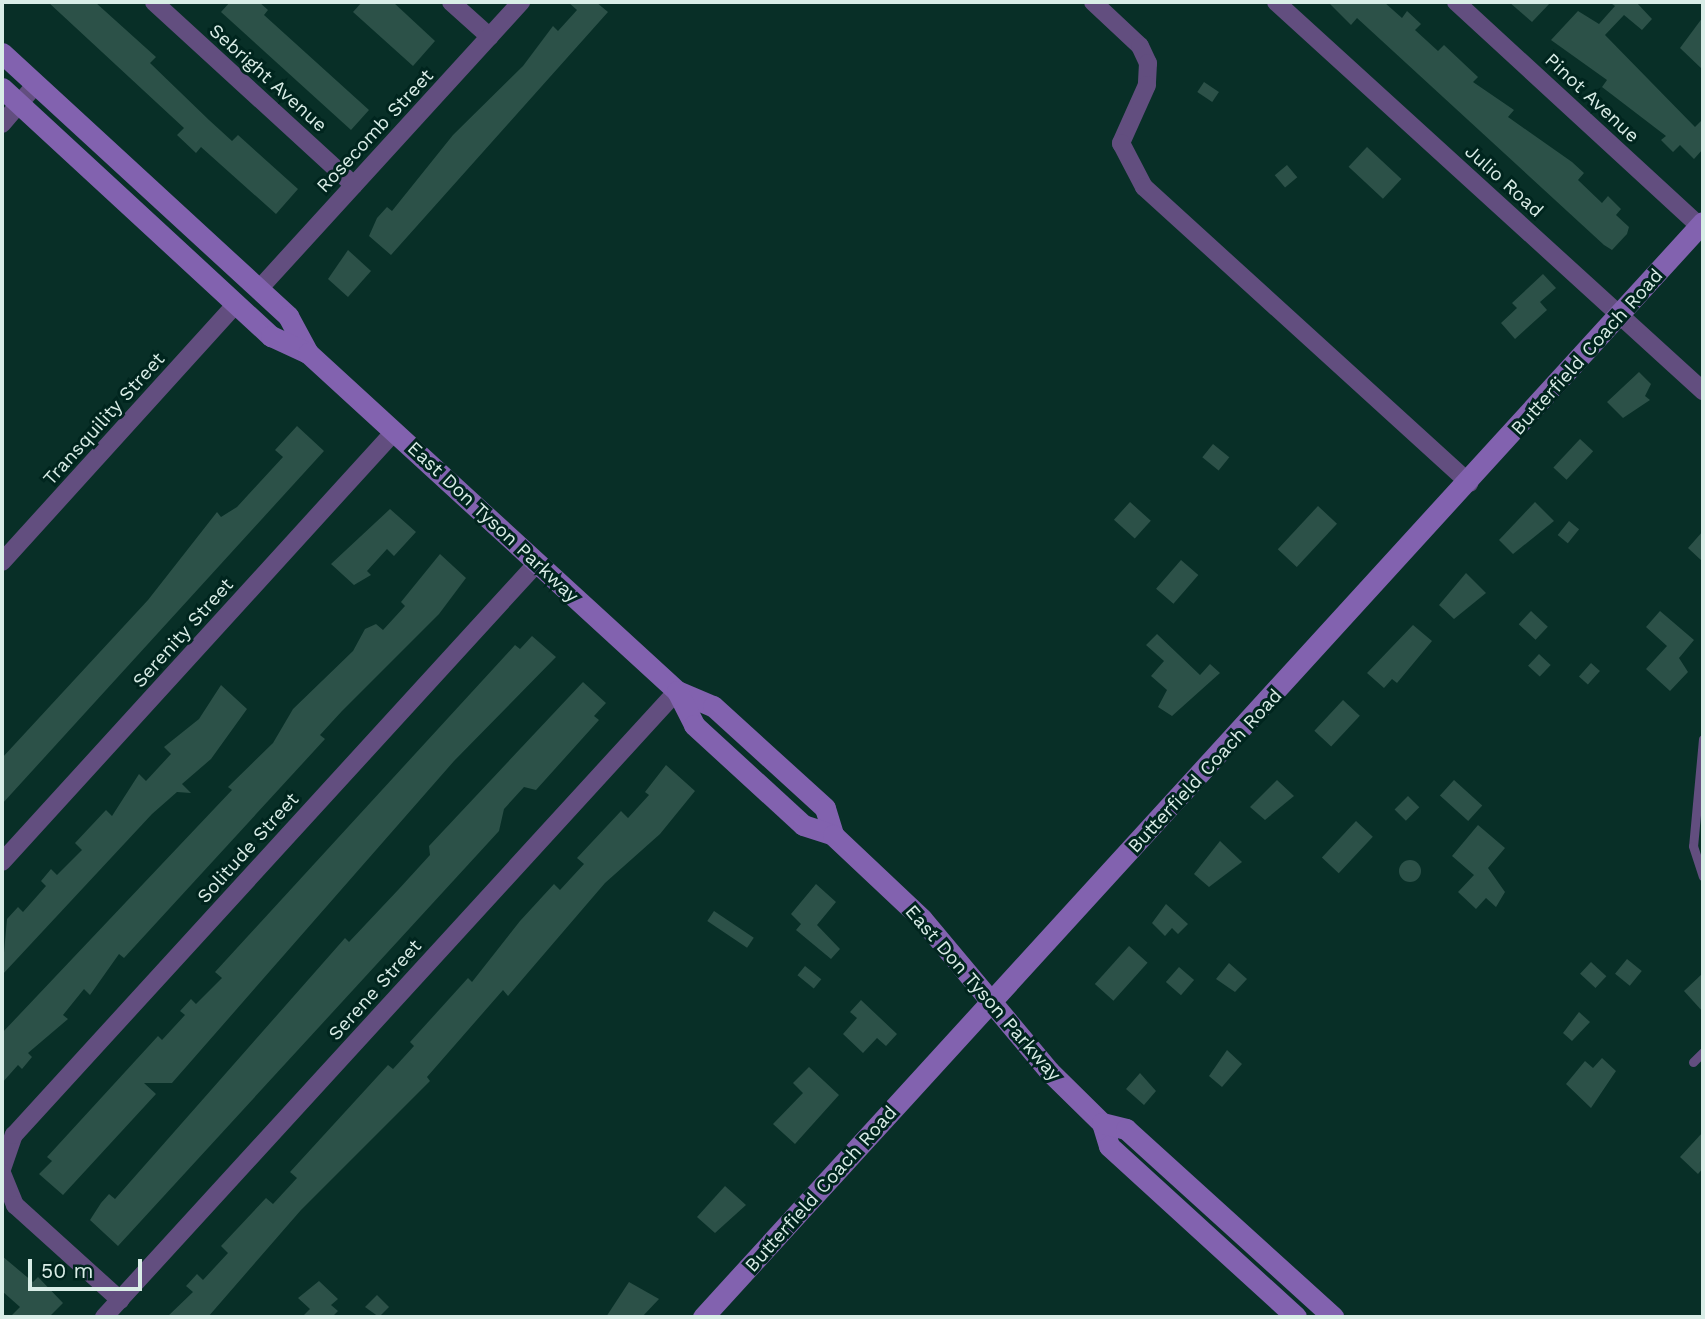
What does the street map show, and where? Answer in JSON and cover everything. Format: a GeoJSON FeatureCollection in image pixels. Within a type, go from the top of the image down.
{"type":"FeatureCollection","features":[{"type":"Feature","properties":{"kind":"main road","name":"East Don Tyson Parkway"},"geometry":{"type":"LineString","coordinates":[[2,53],[288,316],[309,353],[677,691],[695,725],[803,825],[833,835],[931,928],[991,1003],[1102,1123],[1109,1146],[1296,1317]]}},
{"type":"Feature","properties":{"kind":"main road","name":"East Don Tyson Parkway"},"geometry":{"type":"LineString","coordinates":[[2,88],[271,336],[309,353]]}},
{"type":"Feature","properties":{"kind":"main road","name":"Butterfield Coach Road"},"geometry":{"type":"LineString","coordinates":[[704,1317],[1469,483],[1702,224]]}},
{"type":"Feature","properties":{"kind":"main road","name":"East Don Tyson Parkway"},"geometry":{"type":"LineString","coordinates":[[1102,1123],[1126,1129],[1333,1317]]}},
{"type":"Feature","properties":{"kind":"street","name":"Sebright Avenue"},"geometry":{"type":"LineString","coordinates":[[154,2],[354,185]]}},
{"type":"Feature","properties":{"kind":"street"},"geometry":{"type":"LineString","coordinates":[[451,2],[490,37]]}},
{"type":"Feature","properties":{"kind":"street","name":"Rosecomb Street"},"geometry":{"type":"LineString","coordinates":[[258,289],[521,2]]}},
{"type":"Feature","properties":{"kind":"street"},"geometry":{"type":"LineString","coordinates":[[1093,2],[1140,46],[1148,63],[1147,85],[1121,143],[1144,187],[1469,483]]}},
{"type":"Feature","properties":{"kind":"street","name":"Julio Road"},"geometry":{"type":"LineString","coordinates":[[1276,2],[1703,391]]}},
{"type":"Feature","properties":{"kind":"street","name":"Pinot Avenue"},"geometry":{"type":"LineString","coordinates":[[1456,2],[1702,224]]}},
{"type":"Feature","properties":{"kind":"street"},"geometry":{"type":"LineString","coordinates":[[2,124],[36,85]]}},
{"type":"Feature","properties":{"kind":"street","name":"Transquility Street"},"geometry":{"type":"LineString","coordinates":[[2,562],[236,304]]}},
{"type":"Feature","properties":{"kind":"street","name":"Serenity Street"},"geometry":{"type":"LineString","coordinates":[[2,862],[394,432]]}},
{"type":"Feature","properties":{"kind":"street","name":"Solitude Street"},"geometry":{"type":"LineString","coordinates":[[2,1171],[14,1135],[537,563]]}},
{"type":"Feature","properties":{"kind":"street","name":"Serene Street"},"geometry":{"type":"LineString","coordinates":[[104,1317],[677,691]]}},
{"type":"Feature","properties":{"kind":"street"},"geometry":{"type":"LineString","coordinates":[[2,1171],[15,1205],[120,1300]]}},
{"type":"Feature","properties":{"kind":"lane"},"geometry":{"type":"LineString","coordinates":[[1703,739],[1693,846],[1703,876]]}},
{"type":"Feature","properties":{"kind":"lane"},"geometry":{"type":"LineString","coordinates":[[1693,1062],[1703,1052]]}},
{"type":"Feature","properties":{"kind":"building"},"geometry":{"type":"Polygon","coordinates":[[[48,2],[95,2],[156,57],[150,63],[209,120],[232,141],[238,135],[298,189],[276,214],[201,147],[196,153],[177,135],[184,128],[48,2]]]}},
{"type":"Feature","properties":{"kind":"building"},"geometry":{"type":"Polygon","coordinates":[[[230,2],[259,2],[268,10],[264,15],[369,110],[351,130],[221,12],[230,2]]]}},
{"type":"Feature","properties":{"kind":"building"},"geometry":{"type":"Polygon","coordinates":[[[362,2],[393,2],[435,41],[413,66],[353,12],[362,2]]]}},
{"type":"Feature","properties":{"kind":"building"},"geometry":{"type":"Polygon","coordinates":[[[568,2],[596,2],[608,12],[391,255],[369,236],[377,218],[387,207],[392,211],[453,135],[523,66],[553,26],[558,31],[577,10],[568,2]]]}},
{"type":"Feature","properties":{"kind":"building"},"geometry":{"type":"Polygon","coordinates":[[[1328,2],[1384,2],[1402,18],[1407,11],[1421,24],[1415,30],[1438,51],[1444,45],[1478,77],[1473,82],[1514,110],[1508,117],[1572,162],[1584,173],[1578,180],[1602,203],[1608,196],[1621,209],[1616,215],[1629,227],[1627,234],[1612,250],[1604,245],[1357,18],[1351,25],[1328,2]]]}},
{"type":"Feature","properties":{"kind":"building"},"geometry":{"type":"Polygon","coordinates":[[[1509,2],[1551,2],[1532,22],[1509,2]]]}},
{"type":"Feature","properties":{"kind":"building"},"geometry":{"type":"Polygon","coordinates":[[[1609,2],[1636,2],[1652,19],[1642,30],[1624,15],[1605,35],[1695,127],[1703,119],[1703,149],[1694,159],[1680,145],[1673,152],[1661,140],[1666,136],[1602,87],[1607,80],[1551,40],[1578,11],[1599,24],[1615,6],[1609,2]]]}},
{"type":"Feature","properties":{"kind":"building"},"geometry":{"type":"Polygon","coordinates":[[[1703,17],[1703,70],[1680,48],[1703,17]]]}},
{"type":"Feature","properties":{"kind":"building"},"geometry":{"type":"Polygon","coordinates":[[[1204,82],[1219,92],[1212,102],[1197,92],[1204,82]]]}},
{"type":"Feature","properties":{"kind":"building"},"geometry":{"type":"Polygon","coordinates":[[[1367,147],[1401,179],[1383,199],[1349,167],[1367,147]]]}},
{"type":"Feature","properties":{"kind":"building"},"geometry":{"type":"Polygon","coordinates":[[[1287,165],[1297,177],[1285,188],[1275,175],[1287,165]]]}},
{"type":"Feature","properties":{"kind":"building"},"geometry":{"type":"Polygon","coordinates":[[[348,250],[371,271],[348,297],[328,279],[348,250]]]}},
{"type":"Feature","properties":{"kind":"building"},"geometry":{"type":"Polygon","coordinates":[[[1543,274],[1556,288],[1540,302],[1547,310],[1515,339],[1501,323],[1517,308],[1512,303],[1543,274]]]}},
{"type":"Feature","properties":{"kind":"building"},"geometry":{"type":"Polygon","coordinates":[[[1639,372],[1651,384],[1645,396],[1650,400],[1623,418],[1607,402],[1639,372]]]}},
{"type":"Feature","properties":{"kind":"building"},"geometry":{"type":"Polygon","coordinates":[[[297,426],[324,451],[2,804],[2,758],[148,600],[217,512],[221,517],[237,507],[283,457],[275,450],[297,426]]]}},
{"type":"Feature","properties":{"kind":"building"},"geometry":{"type":"Polygon","coordinates":[[[1580,439],[1593,451],[1567,480],[1553,468],[1580,439]]]}},
{"type":"Feature","properties":{"kind":"building"},"geometry":{"type":"Polygon","coordinates":[[[1213,444],[1229,457],[1219,470],[1202,457],[1213,444]]]}},
{"type":"Feature","properties":{"kind":"building"},"geometry":{"type":"Polygon","coordinates":[[[1130,502],[1151,521],[1135,539],[1114,520],[1130,502]]]}},
{"type":"Feature","properties":{"kind":"building"},"geometry":{"type":"Polygon","coordinates":[[[1535,502],[1554,521],[1513,554],[1499,540],[1535,502]]]}},
{"type":"Feature","properties":{"kind":"building"},"geometry":{"type":"Polygon","coordinates":[[[1318,506],[1337,524],[1297,567],[1278,549],[1318,506]]]}},
{"type":"Feature","properties":{"kind":"building"},"geometry":{"type":"Polygon","coordinates":[[[390,509],[416,532],[394,556],[387,549],[367,571],[371,575],[354,585],[331,564],[390,509]]]}},
{"type":"Feature","properties":{"kind":"building"},"geometry":{"type":"Polygon","coordinates":[[[1569,521],[1579,529],[1568,543],[1558,535],[1569,521]]]}},
{"type":"Feature","properties":{"kind":"building"},"geometry":{"type":"Polygon","coordinates":[[[1703,531],[1703,562],[1688,548],[1703,531]]]}},
{"type":"Feature","properties":{"kind":"building"},"geometry":{"type":"Polygon","coordinates":[[[440,554],[466,578],[439,614],[320,735],[325,739],[124,958],[119,954],[90,995],[84,989],[63,1015],[68,1019],[28,1053],[32,1057],[22,1069],[18,1065],[2,1083],[2,1033],[232,790],[228,787],[273,743],[293,709],[353,651],[365,629],[376,624],[383,630],[405,606],[401,602],[440,554]]]}},
{"type":"Feature","properties":{"kind":"building"},"geometry":{"type":"Polygon","coordinates":[[[1181,560],[1198,575],[1173,604],[1156,589],[1181,560]]]}},
{"type":"Feature","properties":{"kind":"building"},"geometry":{"type":"Polygon","coordinates":[[[1466,573],[1486,593],[1454,619],[1439,605],[1466,573]]]}},
{"type":"Feature","properties":{"kind":"building"},"geometry":{"type":"Polygon","coordinates":[[[1531,611],[1548,627],[1536,640],[1519,624],[1531,611]]]}},
{"type":"Feature","properties":{"kind":"building"},"geometry":{"type":"Polygon","coordinates":[[[1660,611],[1694,640],[1679,658],[1688,672],[1670,691],[1646,669],[1667,646],[1646,627],[1660,611]]]}},
{"type":"Feature","properties":{"kind":"building"},"geometry":{"type":"Polygon","coordinates":[[[1413,625],[1432,641],[1397,683],[1392,679],[1384,688],[1367,673],[1413,625]]]}},
{"type":"Feature","properties":{"kind":"building"},"geometry":{"type":"Polygon","coordinates":[[[1157,634],[1200,675],[1210,664],[1220,673],[1172,716],[1158,707],[1167,690],[1151,676],[1164,661],[1146,645],[1157,634]]]}},
{"type":"Feature","properties":{"kind":"building"},"geometry":{"type":"Polygon","coordinates":[[[532,636],[556,657],[454,761],[172,1083],[144,1083],[156,1094],[63,1195],[39,1174],[52,1161],[47,1157],[158,1036],[162,1040],[185,1015],[180,1011],[191,999],[196,1004],[222,978],[215,972],[515,645],[520,649],[532,636]]]}},
{"type":"Feature","properties":{"kind":"building"},"geometry":{"type":"Polygon","coordinates":[[[1539,654],[1551,665],[1540,677],[1528,666],[1539,654]]]}},
{"type":"Feature","properties":{"kind":"building"},"geometry":{"type":"Polygon","coordinates":[[[1591,663],[1600,671],[1588,684],[1579,676],[1591,663]]]}},
{"type":"Feature","properties":{"kind":"building"},"geometry":{"type":"Polygon","coordinates":[[[583,682],[606,703],[594,716],[599,720],[536,790],[524,787],[504,809],[499,831],[118,1246],[90,1220],[101,1203],[109,1194],[115,1199],[345,938],[349,942],[398,890],[430,855],[429,846],[583,682]]]}},
{"type":"Feature","properties":{"kind":"building"},"geometry":{"type":"Polygon","coordinates":[[[221,685],[247,709],[211,759],[182,784],[191,793],[177,792],[152,814],[2,975],[7,919],[18,907],[23,912],[46,886],[41,881],[51,869],[57,875],[82,850],[75,843],[106,810],[112,816],[139,774],[146,781],[171,754],[164,747],[199,719],[221,685]]]}},
{"type":"Feature","properties":{"kind":"building"},"geometry":{"type":"Polygon","coordinates":[[[1343,700],[1360,716],[1331,746],[1314,731],[1343,700]]]}},
{"type":"Feature","properties":{"kind":"building"},"geometry":{"type":"Polygon","coordinates":[[[666,765],[695,791],[660,834],[605,883],[508,996],[503,990],[427,1077],[430,1081],[301,1210],[208,1317],[167,1317],[193,1292],[186,1286],[197,1274],[203,1280],[228,1253],[221,1246],[266,1198],[273,1204],[297,1178],[290,1172],[388,1065],[393,1069],[414,1046],[410,1042],[468,978],[472,982],[520,921],[554,884],[560,890],[584,864],[577,858],[621,811],[628,818],[649,795],[645,792],[666,765]]]}},
{"type":"Feature","properties":{"kind":"building"},"geometry":{"type":"Polygon","coordinates":[[[1277,780],[1294,796],[1265,820],[1250,807],[1277,780]]]}},
{"type":"Feature","properties":{"kind":"building"},"geometry":{"type":"Polygon","coordinates":[[[1454,780],[1482,805],[1468,821],[1440,796],[1454,780]]]}},
{"type":"Feature","properties":{"kind":"building"},"geometry":{"type":"Polygon","coordinates":[[[1408,796],[1419,807],[1406,821],[1395,809],[1408,796]]]}},
{"type":"Feature","properties":{"kind":"building"},"geometry":{"type":"Polygon","coordinates":[[[1356,821],[1373,837],[1339,873],[1322,858],[1356,821]]]}},
{"type":"Feature","properties":{"kind":"building"},"geometry":{"type":"Polygon","coordinates":[[[1478,825],[1505,848],[1488,868],[1505,892],[1496,907],[1486,898],[1476,909],[1458,892],[1474,875],[1452,856],[1478,825]]]}},
{"type":"Feature","properties":{"kind":"building"},"geometry":{"type":"Polygon","coordinates":[[[1220,841],[1242,862],[1209,887],[1194,874],[1220,841]]]}},
{"type":"Feature","properties":{"kind":"building"},"geometry":{"type":"Polygon","coordinates":[[[1406,860],[1414,860],[1421,867],[1421,875],[1414,882],[1406,882],[1399,875],[1399,867],[1406,860]]]}},
{"type":"Feature","properties":{"kind":"building"},"geometry":{"type":"Polygon","coordinates":[[[816,884],[836,902],[817,925],[840,949],[831,959],[796,930],[801,924],[791,914],[816,884]]]}},
{"type":"Feature","properties":{"kind":"building"},"geometry":{"type":"Polygon","coordinates":[[[1166,904],[1188,924],[1178,934],[1172,928],[1165,936],[1152,923],[1166,904]]]}},
{"type":"Feature","properties":{"kind":"building"},"geometry":{"type":"Polygon","coordinates":[[[714,911],[754,938],[747,948],[707,921],[714,911]]]}},
{"type":"Feature","properties":{"kind":"building"},"geometry":{"type":"Polygon","coordinates":[[[1129,946],[1148,963],[1113,1001],[1095,984],[1129,946]]]}},
{"type":"Feature","properties":{"kind":"building"},"geometry":{"type":"Polygon","coordinates":[[[1627,959],[1642,971],[1630,986],[1615,974],[1627,959]]]}},
{"type":"Feature","properties":{"kind":"building"},"geometry":{"type":"Polygon","coordinates":[[[1591,962],[1606,976],[1595,988],[1580,974],[1591,962]]]}},
{"type":"Feature","properties":{"kind":"building"},"geometry":{"type":"Polygon","coordinates":[[[1229,963],[1247,979],[1235,992],[1216,979],[1229,963]]]}},
{"type":"Feature","properties":{"kind":"building"},"geometry":{"type":"Polygon","coordinates":[[[805,966],[821,979],[814,989],[797,975],[805,966]]]}},
{"type":"Feature","properties":{"kind":"building"},"geometry":{"type":"Polygon","coordinates":[[[1179,967],[1194,980],[1181,995],[1166,982],[1179,967]]]}},
{"type":"Feature","properties":{"kind":"building"},"geometry":{"type":"Polygon","coordinates":[[[1703,973],[1703,1012],[1684,991],[1703,973]]]}},
{"type":"Feature","properties":{"kind":"building"},"geometry":{"type":"Polygon","coordinates":[[[861,1000],[897,1034],[886,1046],[877,1038],[863,1053],[843,1034],[857,1018],[850,1012],[861,1000]]]}},
{"type":"Feature","properties":{"kind":"building"},"geometry":{"type":"Polygon","coordinates":[[[1579,1012],[1590,1022],[1572,1041],[1563,1033],[1579,1012]]]}},
{"type":"Feature","properties":{"kind":"building"},"geometry":{"type":"Polygon","coordinates":[[[1227,1050],[1242,1064],[1222,1087],[1209,1076],[1227,1050]]]}},
{"type":"Feature","properties":{"kind":"building"},"geometry":{"type":"Polygon","coordinates":[[[1602,1058],[1616,1071],[1591,1108],[1566,1084],[1585,1061],[1593,1068],[1602,1058]]]}},
{"type":"Feature","properties":{"kind":"building"},"geometry":{"type":"Polygon","coordinates":[[[809,1067],[839,1095],[795,1144],[773,1124],[803,1093],[793,1083],[809,1067]]]}},
{"type":"Feature","properties":{"kind":"building"},"geometry":{"type":"Polygon","coordinates":[[[1140,1073],[1156,1091],[1144,1105],[1126,1089],[1140,1073]]]}},
{"type":"Feature","properties":{"kind":"building"},"geometry":{"type":"Polygon","coordinates":[[[1703,1132],[1703,1168],[1698,1174],[1680,1157],[1703,1132]]]}},
{"type":"Feature","properties":{"kind":"building"},"geometry":{"type":"Polygon","coordinates":[[[725,1186],[746,1205],[715,1233],[697,1217],[725,1186]]]}},
{"type":"Feature","properties":{"kind":"building"},"geometry":{"type":"Polygon","coordinates":[[[2,1256],[33,1282],[38,1277],[63,1303],[49,1317],[10,1317],[20,1307],[2,1291],[2,1256]]]}},
{"type":"Feature","properties":{"kind":"building"},"geometry":{"type":"Polygon","coordinates":[[[319,1281],[338,1299],[331,1305],[338,1311],[332,1317],[302,1317],[310,1309],[298,1298],[319,1281]]]}},
{"type":"Feature","properties":{"kind":"building"},"geometry":{"type":"Polygon","coordinates":[[[629,1282],[659,1299],[642,1317],[606,1317],[629,1282]]]}},
{"type":"Feature","properties":{"kind":"building"},"geometry":{"type":"Polygon","coordinates":[[[377,1295],[389,1307],[379,1317],[365,1307],[377,1295]]]}}]}
